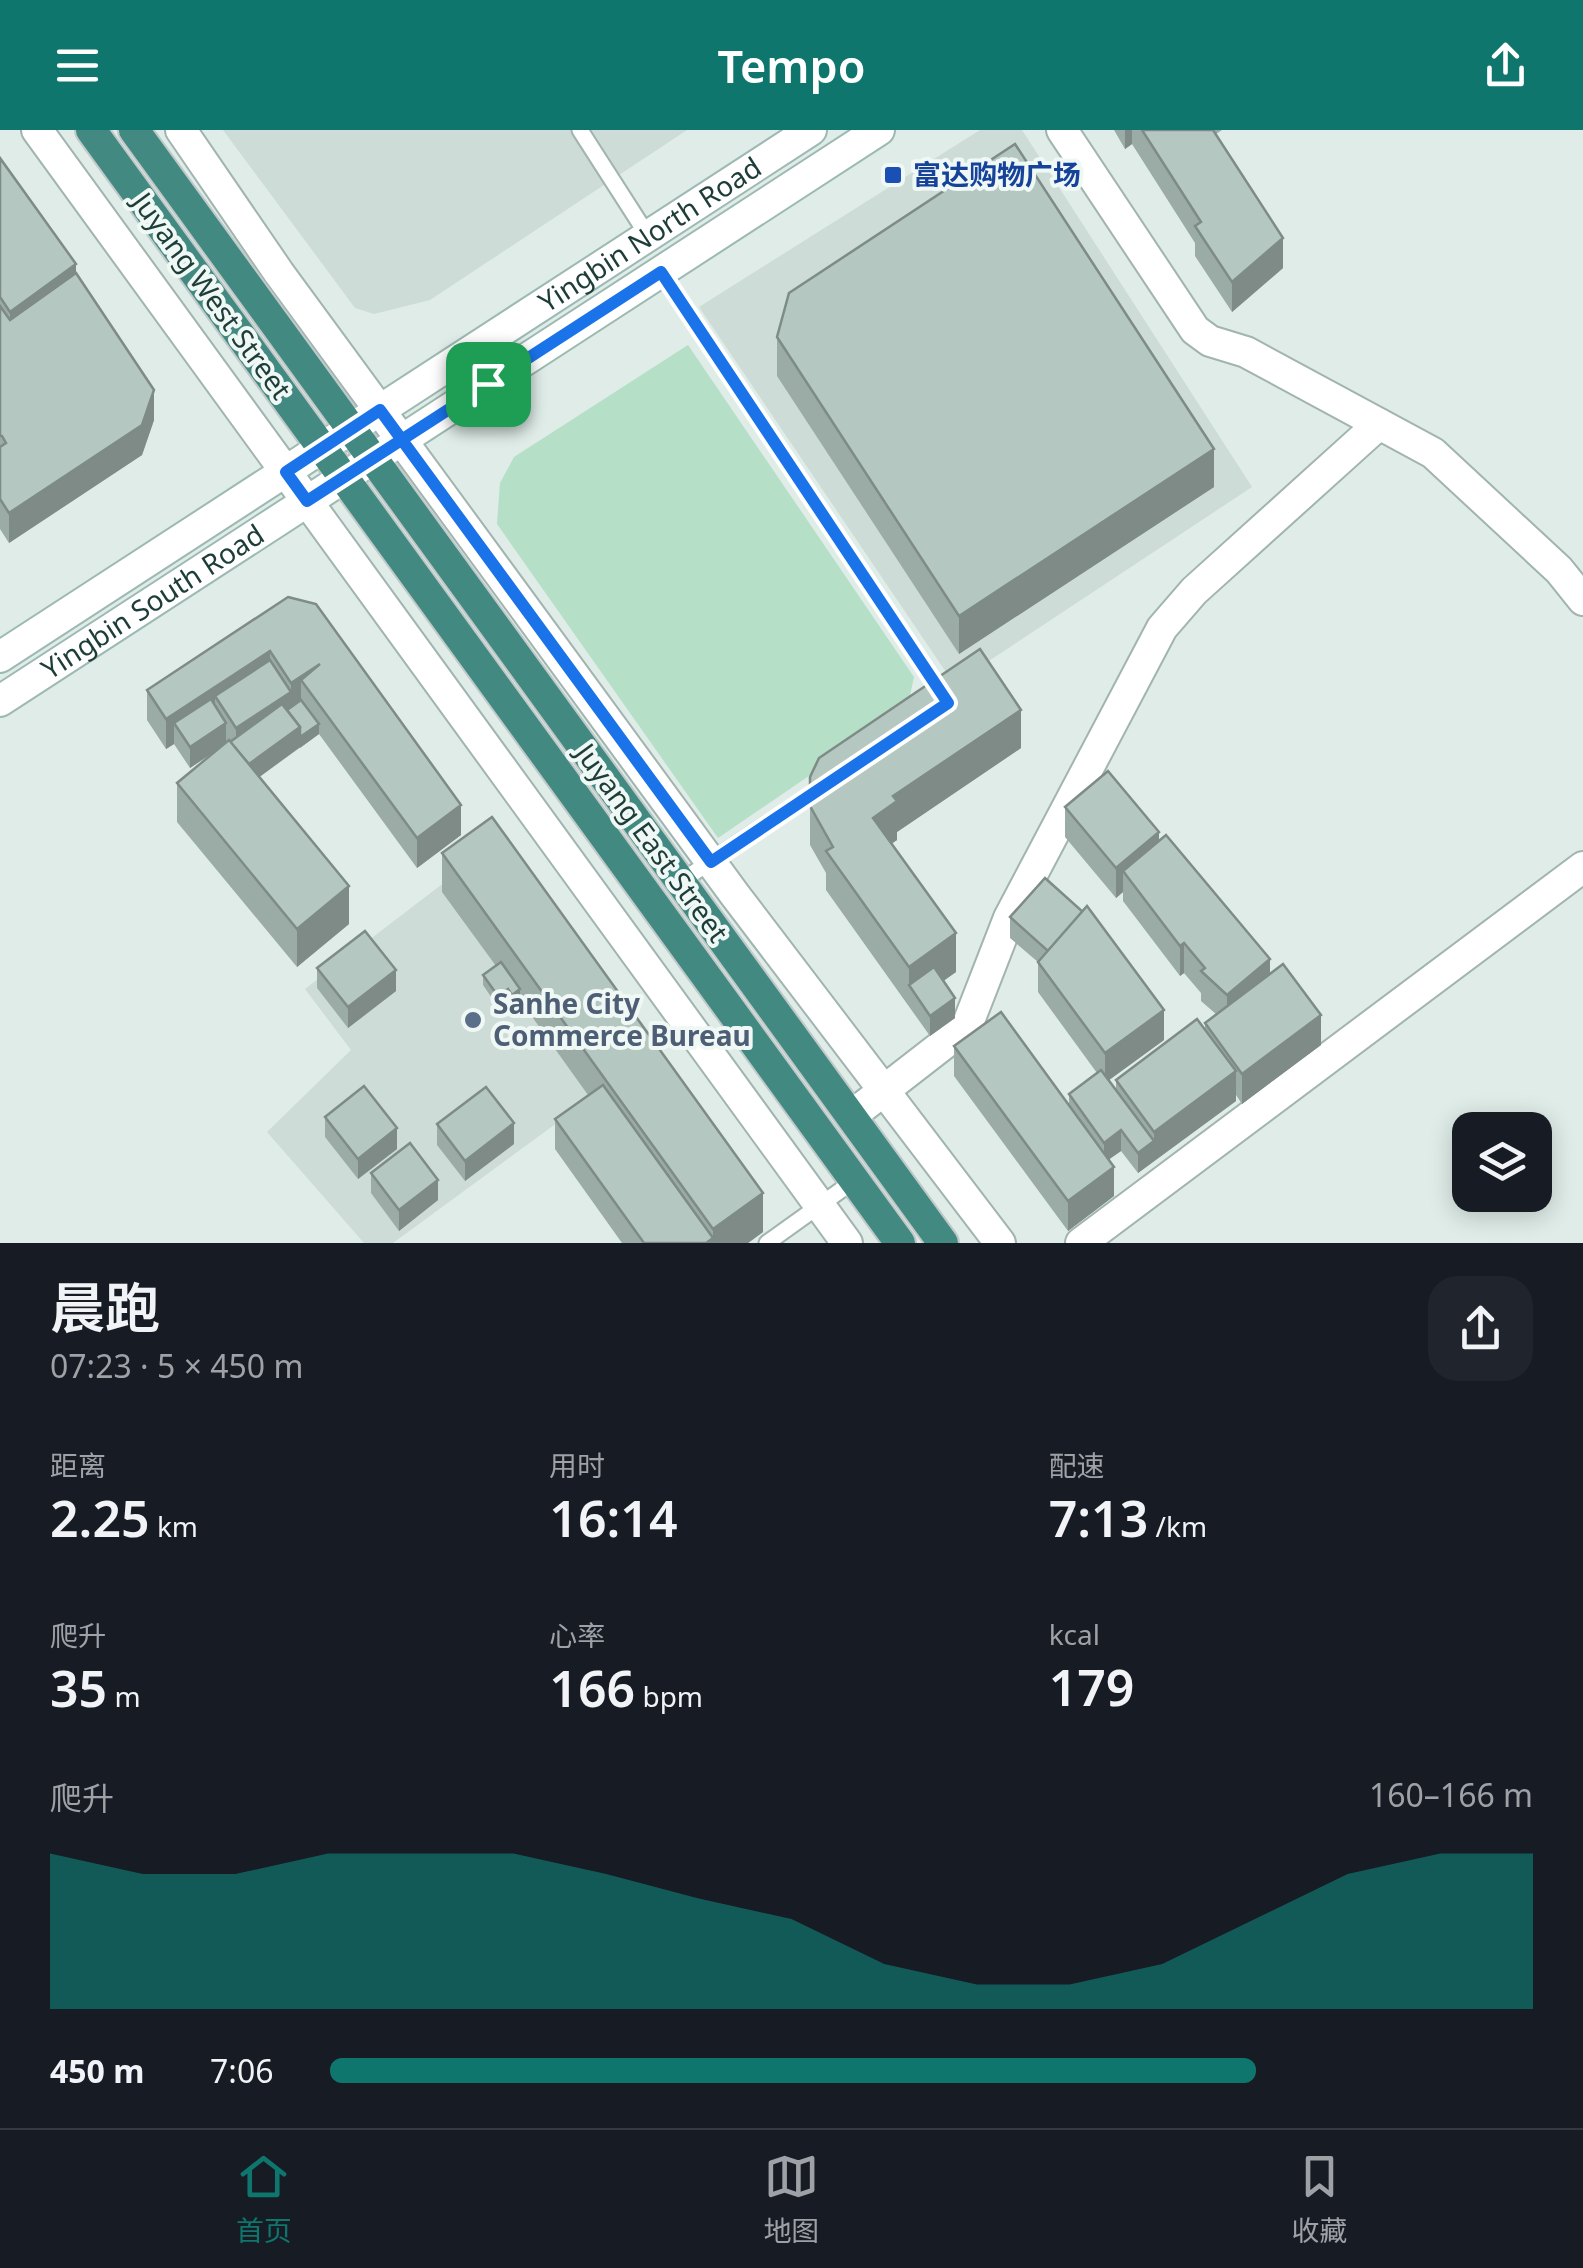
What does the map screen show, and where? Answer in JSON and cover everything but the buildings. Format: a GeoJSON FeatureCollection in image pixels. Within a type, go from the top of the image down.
{"type":"FeatureCollection","features":[{"type":"Feature","properties":{"kind":"highway","name":"Juyang West Street"},"geometry":{"type":"LineString","coordinates":[[91,130],[347,453]]}},
{"type":"Feature","properties":{"kind":"highway","name":"Juyang West Street"},"geometry":{"type":"LineString","coordinates":[[134,130],[347,453]]}},
{"type":"Feature","properties":{"kind":"highway","name":"Juyang East Street"},"geometry":{"type":"LineString","coordinates":[[347,453],[680,882],[943,1243]]}},
{"type":"Feature","properties":{"kind":"highway","name":"Juyang East Street"},"geometry":{"type":"LineString","coordinates":[[347,453],[900,1243]]}},
{"type":"Feature","properties":{"kind":"street"},"geometry":{"type":"LineString","coordinates":[[37,130],[846,1243]]}},
{"type":"Feature","properties":{"kind":"street"},"geometry":{"type":"LineString","coordinates":[[181,130],[380,410],[711,862],[1000,1243]]}},
{"type":"Feature","properties":{"kind":"street","name":"Yingbin North Road"},"geometry":{"type":"LineString","coordinates":[[347,453],[380,410],[811,130]]}},
{"type":"Feature","properties":{"kind":"street","name":"Yingbin North Road"},"geometry":{"type":"LineString","coordinates":[[347,453],[402,440],[880,130]]}},
{"type":"Feature","properties":{"kind":"street"},"geometry":{"type":"LineString","coordinates":[[1062,130],[1196,330],[1210,341],[1246,352],[1379,424],[1447,466],[1559,570],[1583,600]]}},
{"type":"Feature","properties":{"kind":"street"},"geometry":{"type":"LineString","coordinates":[[851,1116],[967,1026],[1009,918],[1162,628],[1194,591],[1379,424]]}},
{"type":"Feature","properties":{"kind":"street","name":"Yingbin South Road"},"geometry":{"type":"LineString","coordinates":[[0,657],[286,472],[347,453]]}},
{"type":"Feature","properties":{"kind":"street","name":"Yingbin South Road"},"geometry":{"type":"LineString","coordinates":[[0,701],[307,501],[347,453]]}},
{"type":"Feature","properties":{"kind":"street"},"geometry":{"type":"LineString","coordinates":[[1081,1243],[1583,867]]}},
{"type":"Feature","properties":{"kind":"lane"},"geometry":{"type":"LineString","coordinates":[[580,130],[648,236]]}},
{"type":"Feature","properties":{"kind":"lane"},"geometry":{"type":"LineString","coordinates":[[661,272],[948,703],[932,714]]}},
{"type":"Feature","properties":{"kind":"lane"},"geometry":{"type":"LineString","coordinates":[[680,882],[837,777]]}},
{"type":"Feature","properties":{"kind":"lane"},"geometry":{"type":"LineString","coordinates":[[766,1243],[855,1180]]}},
{"type":"Feature","properties":{"kind":"shaded area"},"geometry":{"type":"Polygon","coordinates":[[[223,130],[687,130],[430,300],[374,314],[355,308],[223,130]]]}},
{"type":"Feature","properties":{"kind":"shaded area"},"geometry":{"type":"Polygon","coordinates":[[[980,130],[1022,130],[1252,487],[954,684],[699,307],[980,130]]]}},
{"type":"Feature","properties":{"kind":"shaded area","name":"Sanhe City Commerce Bureau"},"geometry":{"type":"Polygon","coordinates":[[[492,846],[591,1098],[393,1243],[364,1243],[267,1132],[351,1050],[305,989],[492,846]]]}},
{"type":"Feature","properties":{"kind":"green space"},"geometry":{"type":"Polygon","coordinates":[[[688,345],[914,677],[907,709],[718,838],[497,524],[500,483],[514,457],[688,345]]]}},
{"type":"Feature","properties":{"kind":"place","name":"富达购物广场"},"geometry":{"type":"Point","coordinates":[893,175]}},
{"type":"Feature","properties":{"kind":"place","name":"Sanhe City Commerce Bureau"},"geometry":{"type":"Point","coordinates":[473,1020]}},
{"type":"Feature","properties":{"kind":"route"},"geometry":{"type":"LineString","coordinates":[[488,384],[402,440],[307,501],[286,472],[380,410],[402,440],[711,862],[948,703],[661,272],[488,384]]}}]}
